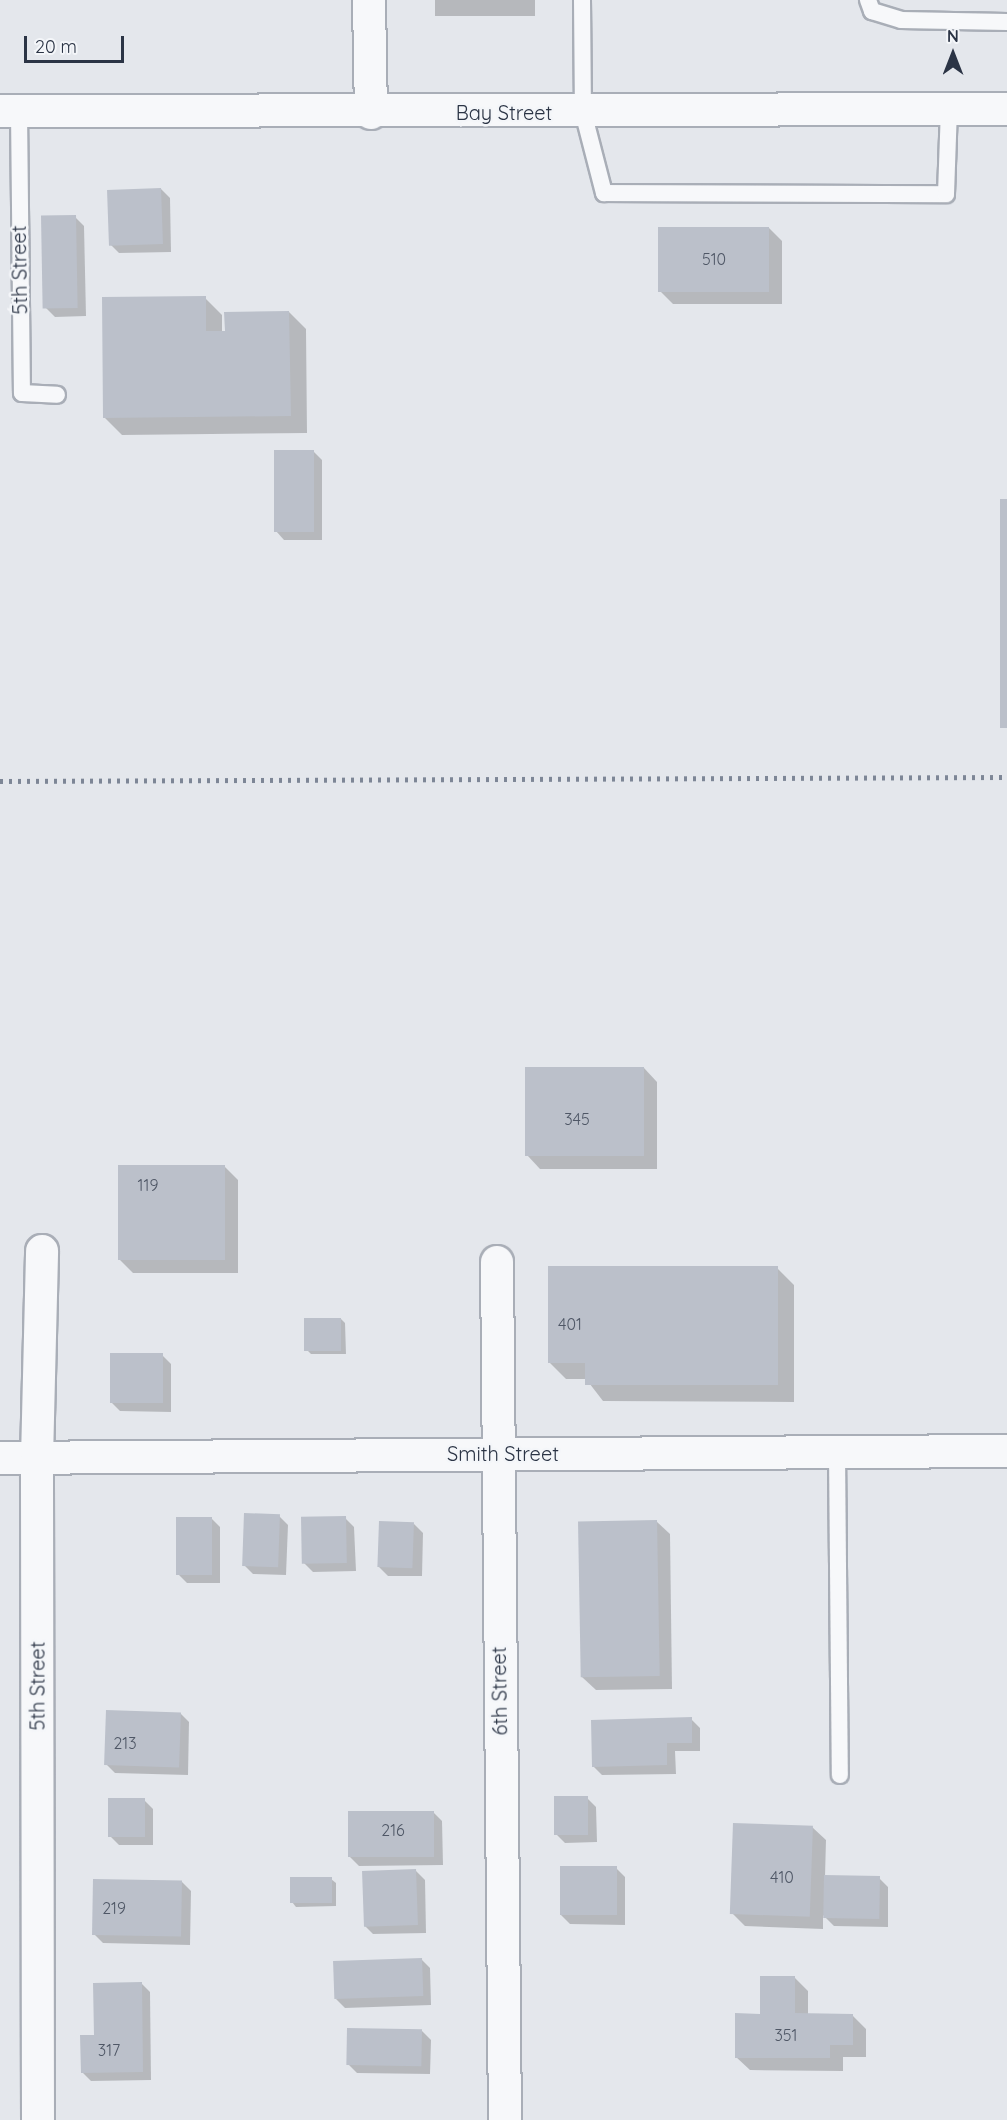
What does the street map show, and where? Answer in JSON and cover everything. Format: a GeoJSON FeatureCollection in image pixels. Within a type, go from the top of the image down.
{"type":"FeatureCollection","features":[{"type":"Feature","properties":{"kind":"street"},"geometry":{"type":"LineString","coordinates":[[369,0],[371,113]]}},
{"type":"Feature","properties":{"kind":"street","name":"Bay Street"},"geometry":{"type":"LineString","coordinates":[[9,111],[371,113],[1007,109]]}},
{"type":"Feature","properties":{"kind":"street","name":"5th Street"},"geometry":{"type":"LineString","coordinates":[[38,2120],[37,1459],[42,1251]]}},
{"type":"Feature","properties":{"kind":"street","name":"6th Street"},"geometry":{"type":"LineString","coordinates":[[497,1263],[496,1453],[505,2120]]}},
{"type":"Feature","properties":{"kind":"street","name":"Smith Street"},"geometry":{"type":"LineString","coordinates":[[0,1458],[1007,1451]]}},
{"type":"Feature","properties":{"kind":"lane"},"geometry":{"type":"LineString","coordinates":[[582,0],[583,112],[604,193],[946,194],[949,110]]}},
{"type":"Feature","properties":{"kind":"lane"},"geometry":{"type":"LineString","coordinates":[[868,0],[872,11],[901,20],[1007,22]]}},
{"type":"Feature","properties":{"kind":"lane","name":"5th Street"},"geometry":{"type":"LineString","coordinates":[[9,111],[21,393],[57,395]]}},
{"type":"Feature","properties":{"kind":"lane"},"geometry":{"type":"LineString","coordinates":[[837,1452],[840,1775]]}},
{"type":"Feature","properties":{"kind":"building"},"geometry":{"type":"Polygon","coordinates":[[[161,188],[163,244],[109,246],[107,190],[161,188]]]}},
{"type":"Feature","properties":{"kind":"building"},"geometry":{"type":"Polygon","coordinates":[[[76,215],[78,308],[43,309],[41,216],[76,215]]]}},
{"type":"Feature","properties":{"kind":"building"},"geometry":{"type":"Polygon","coordinates":[[[658,227],[769,227],[769,292],[658,292],[658,227]]]}},
{"type":"Feature","properties":{"kind":"building"},"geometry":{"type":"Polygon","coordinates":[[[206,296],[206,331],[225,331],[224,312],[289,311],[291,416],[103,418],[102,297],[206,296]]]}},
{"type":"Feature","properties":{"kind":"building"},"geometry":{"type":"Polygon","coordinates":[[[274,450],[314,450],[314,532],[274,532],[274,450]]]}},
{"type":"Feature","properties":{"kind":"building"},"geometry":{"type":"Polygon","coordinates":[[[1000,499],[1007,499],[1007,728],[1000,728],[1000,499]]]}},
{"type":"Feature","properties":{"kind":"building"},"geometry":{"type":"Polygon","coordinates":[[[525,1067],[644,1067],[644,1156],[525,1156],[525,1067]]]}},
{"type":"Feature","properties":{"kind":"building"},"geometry":{"type":"Polygon","coordinates":[[[118,1165],[225,1165],[225,1260],[118,1260],[118,1165]]]}},
{"type":"Feature","properties":{"kind":"building"},"geometry":{"type":"Polygon","coordinates":[[[548,1266],[778,1266],[778,1385],[585,1385],[585,1363],[548,1363],[548,1266]]]}},
{"type":"Feature","properties":{"kind":"building"},"geometry":{"type":"Polygon","coordinates":[[[304,1318],[341,1318],[341,1351],[304,1351],[304,1318]]]}},
{"type":"Feature","properties":{"kind":"building"},"geometry":{"type":"Polygon","coordinates":[[[110,1353],[163,1353],[163,1403],[110,1403],[110,1353]]]}},
{"type":"Feature","properties":{"kind":"building"},"geometry":{"type":"Polygon","coordinates":[[[244,1513],[280,1514],[278,1567],[242,1566],[244,1513]]]}},
{"type":"Feature","properties":{"kind":"building"},"geometry":{"type":"Polygon","coordinates":[[[346,1516],[347,1563],[302,1564],[301,1517],[346,1516]]]}},
{"type":"Feature","properties":{"kind":"building"},"geometry":{"type":"Polygon","coordinates":[[[176,1517],[212,1517],[212,1575],[176,1575],[176,1517]]]}},
{"type":"Feature","properties":{"kind":"building"},"geometry":{"type":"Polygon","coordinates":[[[657,1520],[660,1676],[581,1677],[578,1521],[657,1520]]]}},
{"type":"Feature","properties":{"kind":"building"},"geometry":{"type":"Polygon","coordinates":[[[379,1521],[414,1522],[412,1568],[377,1567],[379,1521]]]}},
{"type":"Feature","properties":{"kind":"building"},"geometry":{"type":"Polygon","coordinates":[[[106,1710],[181,1713],[179,1768],[104,1765],[106,1710]]]}},
{"type":"Feature","properties":{"kind":"building"},"geometry":{"type":"Polygon","coordinates":[[[692,1717],[692,1743],[667,1743],[667,1765],[592,1767],[591,1720],[692,1717]]]}},
{"type":"Feature","properties":{"kind":"building"},"geometry":{"type":"Polygon","coordinates":[[[554,1796],[588,1796],[588,1835],[554,1835],[554,1796]]]}},
{"type":"Feature","properties":{"kind":"building"},"geometry":{"type":"Polygon","coordinates":[[[108,1798],[145,1798],[145,1837],[108,1837],[108,1798]]]}},
{"type":"Feature","properties":{"kind":"building"},"geometry":{"type":"Polygon","coordinates":[[[348,1811],[434,1811],[434,1857],[348,1857],[348,1811]]]}},
{"type":"Feature","properties":{"kind":"building"},"geometry":{"type":"Polygon","coordinates":[[[733,1823],[813,1826],[810,1917],[730,1914],[733,1823]]]}},
{"type":"Feature","properties":{"kind":"building"},"geometry":{"type":"Polygon","coordinates":[[[560,1866],[617,1866],[617,1915],[560,1915],[560,1866]]]}},
{"type":"Feature","properties":{"kind":"building"},"geometry":{"type":"Polygon","coordinates":[[[416,1869],[418,1925],[364,1927],[362,1871],[416,1869]]]}},
{"type":"Feature","properties":{"kind":"building"},"geometry":{"type":"Polygon","coordinates":[[[824,1875],[880,1876],[879,1919],[823,1918],[824,1875]]]}},
{"type":"Feature","properties":{"kind":"building"},"geometry":{"type":"Polygon","coordinates":[[[290,1877],[332,1877],[332,1903],[290,1903],[290,1877]]]}},
{"type":"Feature","properties":{"kind":"building"},"geometry":{"type":"Polygon","coordinates":[[[93,1879],[182,1881],[181,1937],[92,1935],[93,1879]]]}},
{"type":"Feature","properties":{"kind":"building"},"geometry":{"type":"Polygon","coordinates":[[[422,1958],[423,1996],[334,1999],[333,1961],[422,1958]]]}},
{"type":"Feature","properties":{"kind":"building"},"geometry":{"type":"Polygon","coordinates":[[[760,1976],[795,1976],[795,2013],[853,2014],[853,2045],[830,2045],[830,2058],[735,2058],[735,2013],[760,2014],[760,1976]]]}},
{"type":"Feature","properties":{"kind":"building"},"geometry":{"type":"Polygon","coordinates":[[[142,1982],[143,2072],[81,2073],[80,2035],[94,2035],[93,1983],[142,1982]]]}},
{"type":"Feature","properties":{"kind":"building"},"geometry":{"type":"Polygon","coordinates":[[[347,2028],[422,2029],[421,2066],[346,2065],[347,2028]]]}},
{"type":"Feature","properties":{"kind":"railway"},"geometry":{"type":"LineString","coordinates":[[0,781],[1007,777]]}}]}
